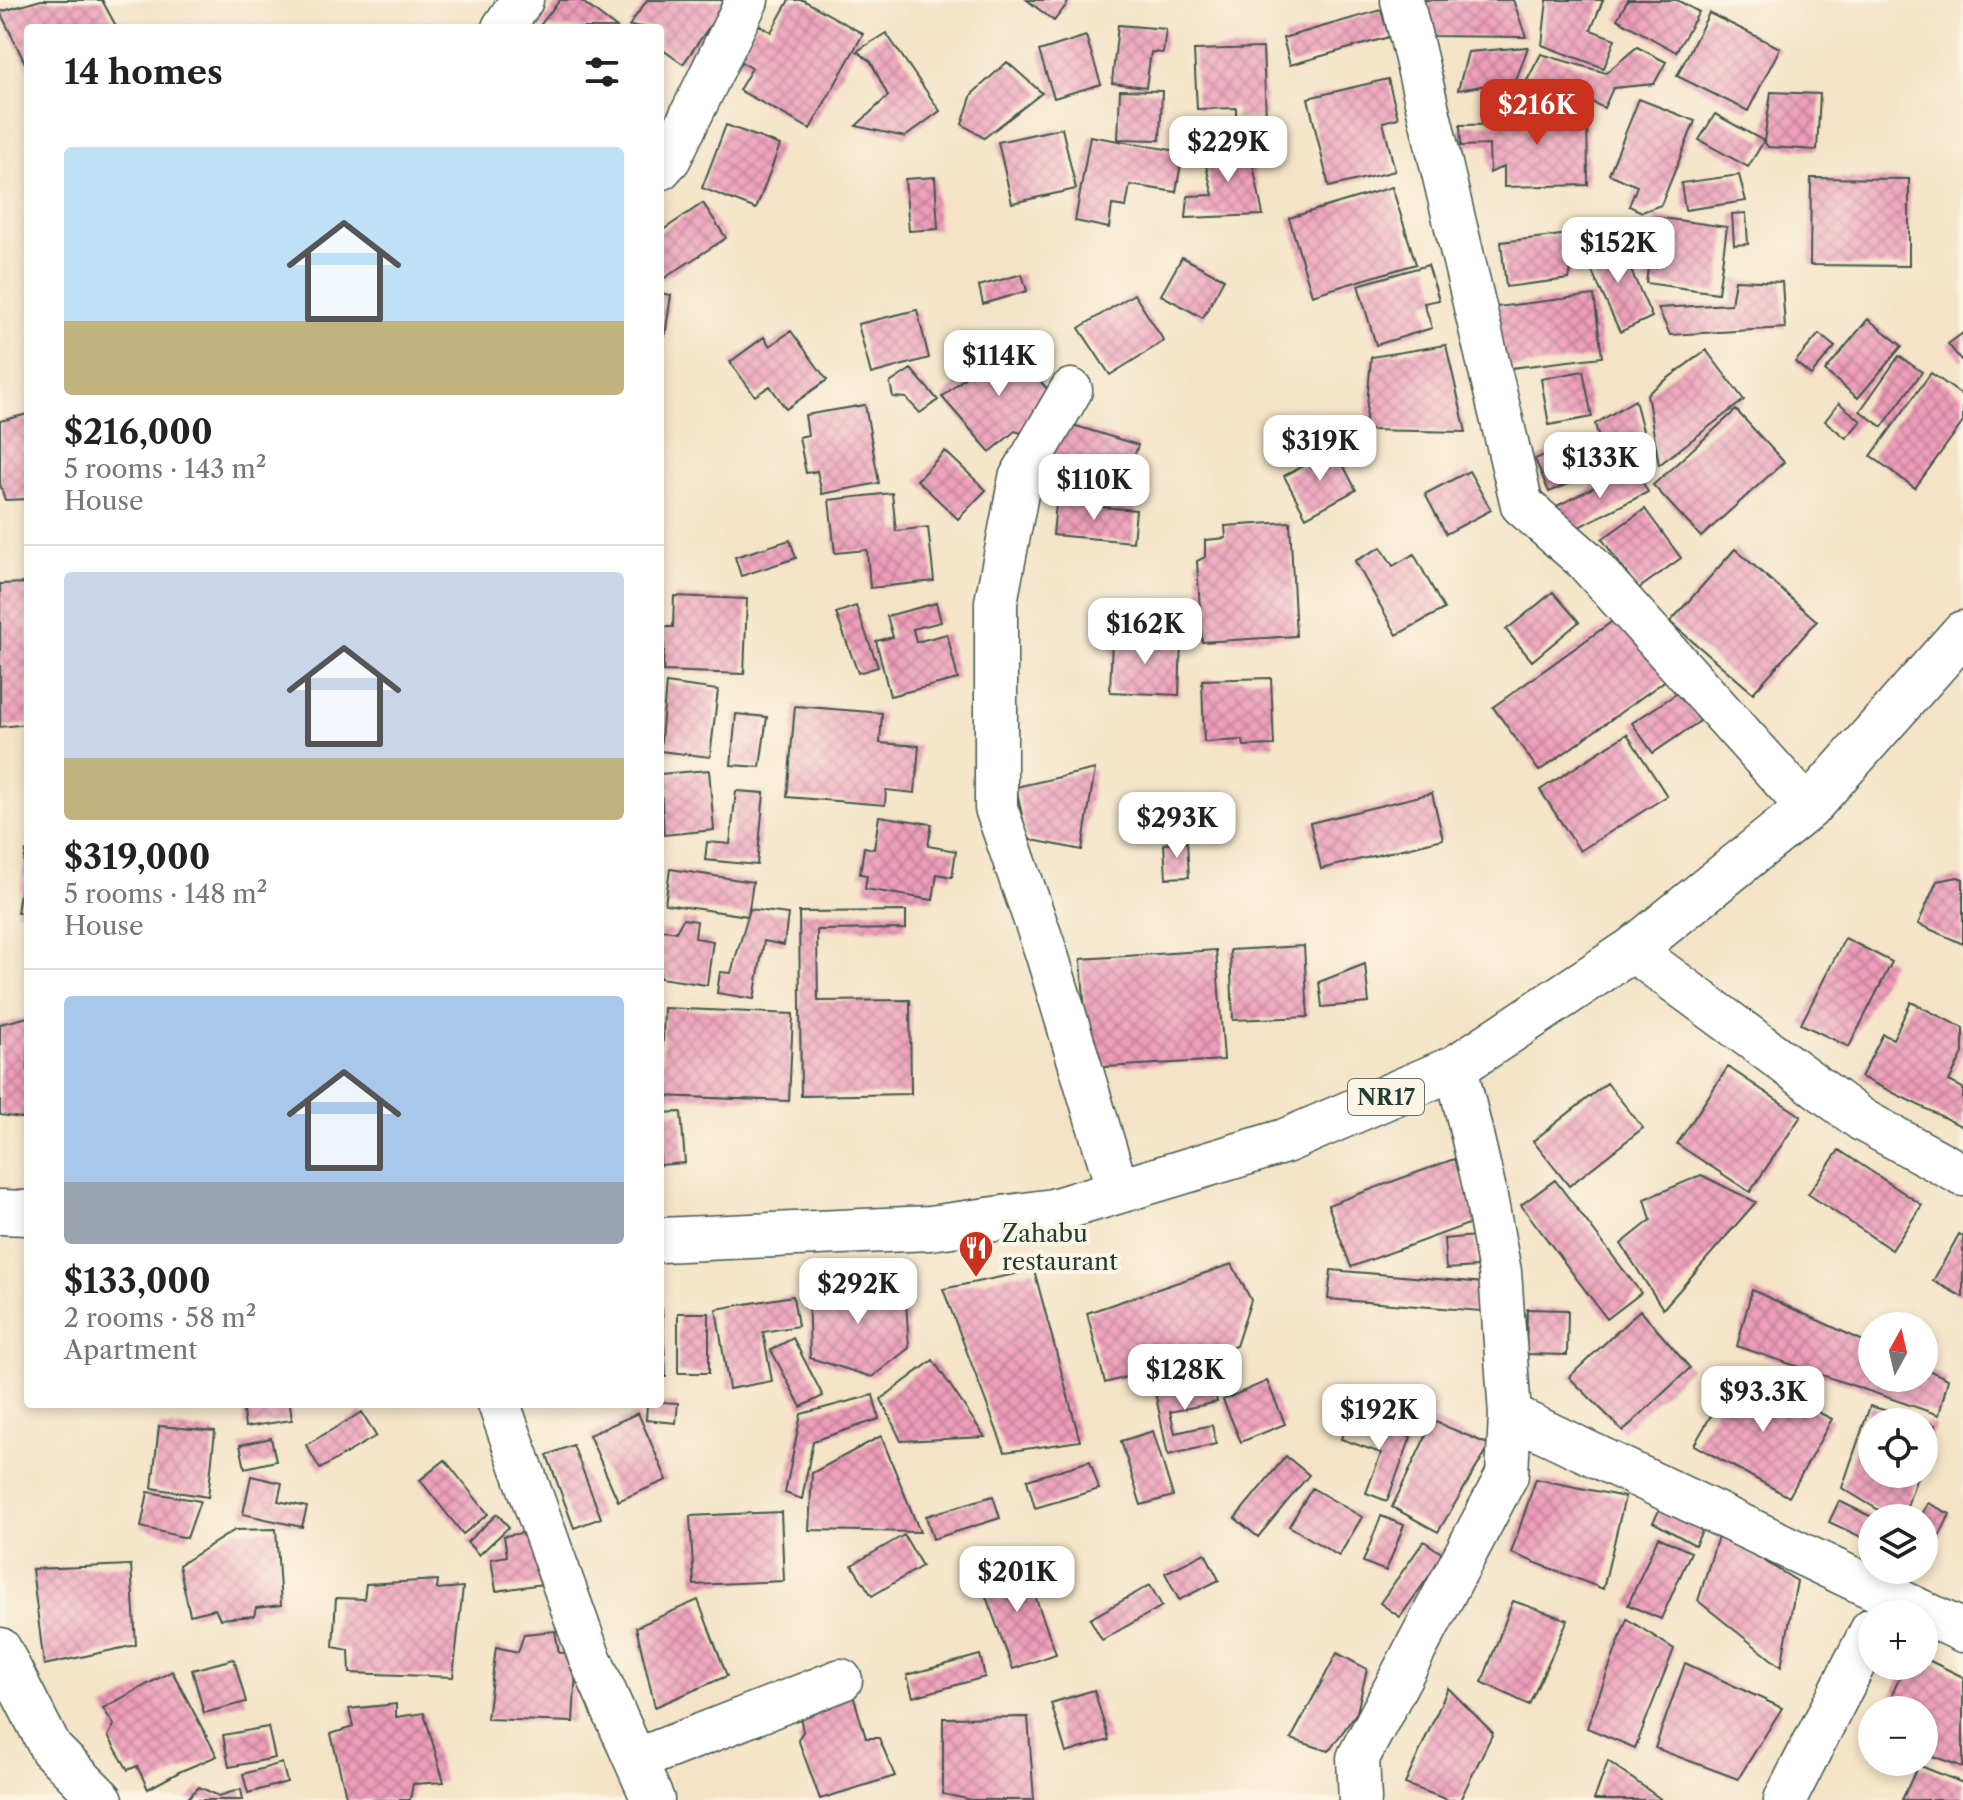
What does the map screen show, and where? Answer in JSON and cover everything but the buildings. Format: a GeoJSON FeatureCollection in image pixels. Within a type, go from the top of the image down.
{"type":"FeatureCollection","features":[{"type":"Feature","properties":{"kind":"main road","name":"NR17"},"geometry":{"type":"LineString","coordinates":[[664,1240],[930,1228],[1053,1211],[1285,1141],[1456,1067],[1632,950],[1808,808],[1963,633]]}},
{"type":"Feature","properties":{"kind":"main road"},"geometry":{"type":"LineString","coordinates":[[0,1212],[24,1213]]}},
{"type":"Feature","properties":{"kind":"street"},"geometry":{"type":"LineString","coordinates":[[506,24],[522,0]]}},
{"type":"Feature","properties":{"kind":"street"},"geometry":{"type":"LineString","coordinates":[[664,165],[747,0]]}},
{"type":"Feature","properties":{"kind":"street"},"geometry":{"type":"LineString","coordinates":[[1402,0],[1522,505],[1585,560],[1808,808]]}},
{"type":"Feature","properties":{"kind":"street"},"geometry":{"type":"LineString","coordinates":[[1071,390],[1020,478],[996,602],[996,808],[1046,952],[1118,1191]]}},
{"type":"Feature","properties":{"kind":"street"},"geometry":{"type":"LineString","coordinates":[[1632,950],[1862,1120],[1963,1175]]}},
{"type":"Feature","properties":{"kind":"street"},"geometry":{"type":"LineString","coordinates":[[1360,1800],[1358,1758],[1507,1475],[1510,1415],[1500,1272],[1484,1186],[1456,1067]]}},
{"type":"Feature","properties":{"kind":"street"},"geometry":{"type":"LineString","coordinates":[[500,1408],[589,1656],[653,1800]]}},
{"type":"Feature","properties":{"kind":"street"},"geometry":{"type":"LineString","coordinates":[[1510,1415],[1858,1601]]}},
{"type":"Feature","properties":{"kind":"street"},"geometry":{"type":"LineString","coordinates":[[1938,1626],[1963,1631]]}},
{"type":"Feature","properties":{"kind":"street"},"geometry":{"type":"LineString","coordinates":[[0,1649],[51,1749],[102,1800]]}},
{"type":"Feature","properties":{"kind":"street"},"geometry":{"type":"LineString","coordinates":[[1785,1800],[1858,1656]]}},
{"type":"Feature","properties":{"kind":"street"},"geometry":{"type":"LineString","coordinates":[[636,1760],[841,1680]]}},
{"type":"Feature","properties":{"kind":"place","name":"Zahabu restaurant"},"geometry":{"type":"Point","coordinates":[976,1279]}}]}
